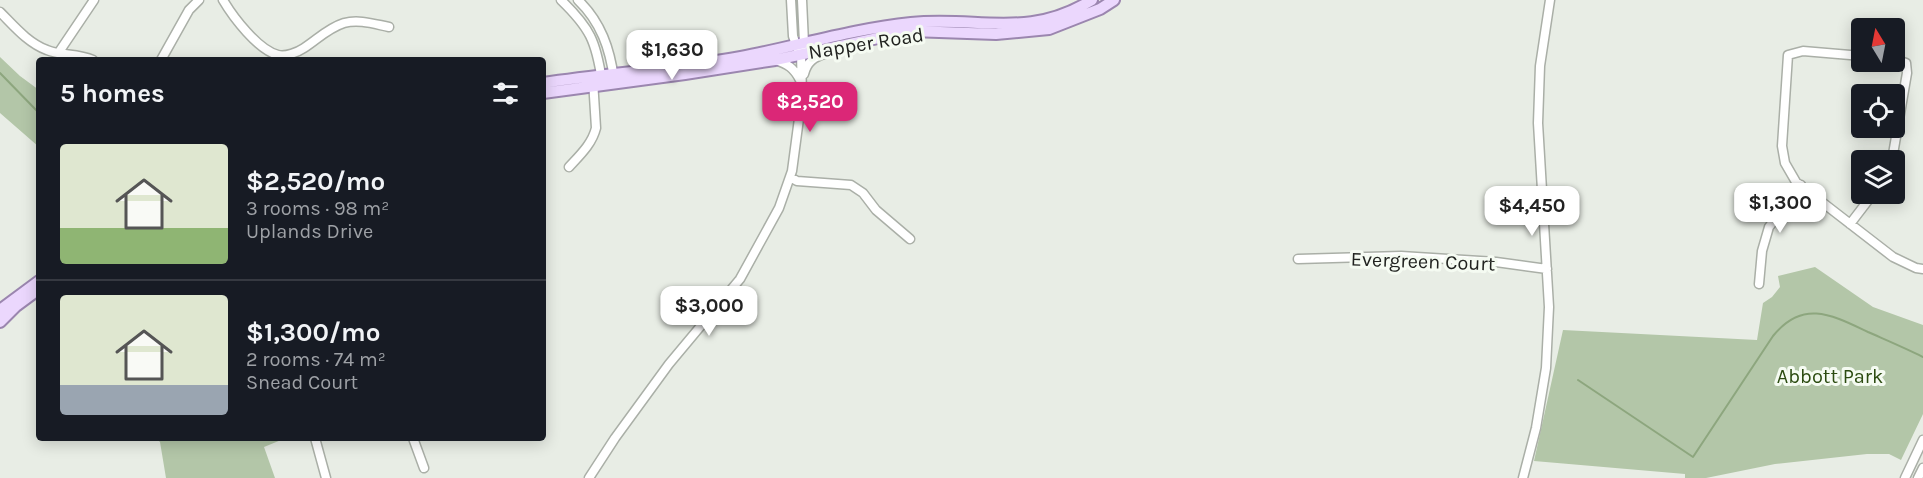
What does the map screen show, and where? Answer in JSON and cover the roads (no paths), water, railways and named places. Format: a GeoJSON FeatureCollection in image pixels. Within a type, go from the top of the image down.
{"type":"FeatureCollection","features":[{"type":"Feature","properties":{"kind":"main road","name":"Napper Road"},"geometry":{"type":"LineString","coordinates":[[546,83],[597,80],[775,60],[800,47],[912,23],[1029,24],[1065,14],[1092,0]]}},
{"type":"Feature","properties":{"kind":"main road","name":"Napper Road"},"geometry":{"type":"LineString","coordinates":[[614,78],[911,31],[996,34],[1049,29],[1100,9],[1114,0]]}},
{"type":"Feature","properties":{"kind":"main road","name":"Napper Road"},"geometry":{"type":"LineString","coordinates":[[546,92],[597,80]]}},
{"type":"Feature","properties":{"kind":"main road"},"geometry":{"type":"LineString","coordinates":[[0,310],[36,283]]}},
{"type":"Feature","properties":{"kind":"main road"},"geometry":{"type":"LineString","coordinates":[[0,322],[36,291]]}},
{"type":"Feature","properties":{"kind":"street"},"geometry":{"type":"LineString","coordinates":[[59,52],[94,0]]}},
{"type":"Feature","properties":{"kind":"street"},"geometry":{"type":"LineString","coordinates":[[163,57],[189,10],[199,0]]}},
{"type":"Feature","properties":{"kind":"street"},"geometry":{"type":"LineString","coordinates":[[223,0],[232,16],[264,48],[279,55],[303,49],[328,30],[345,23],[361,21],[389,27]]}},
{"type":"Feature","properties":{"kind":"street"},"geometry":{"type":"LineString","coordinates":[[561,0],[575,13],[596,46],[596,128],[591,141],[569,167]]}},
{"type":"Feature","properties":{"kind":"street"},"geometry":{"type":"LineString","coordinates":[[578,0],[602,29],[614,78]]}},
{"type":"Feature","properties":{"kind":"street"},"geometry":{"type":"LineString","coordinates":[[791,0],[800,47]]}},
{"type":"Feature","properties":{"kind":"street"},"geometry":{"type":"LineString","coordinates":[[802,0],[800,47],[802,84]]}},
{"type":"Feature","properties":{"kind":"street"},"geometry":{"type":"LineString","coordinates":[[1523,478],[1536,428],[1546,368],[1549,307],[1538,123],[1540,66],[1550,0]]}},
{"type":"Feature","properties":{"kind":"street"},"geometry":{"type":"LineString","coordinates":[[0,12],[32,42],[49,51],[83,57]]}},
{"type":"Feature","properties":{"kind":"street"},"geometry":{"type":"LineString","coordinates":[[589,478],[669,364],[740,279],[779,208],[790,177],[805,68],[816,57],[870,39]]}},
{"type":"Feature","properties":{"kind":"street"},"geometry":{"type":"LineString","coordinates":[[1851,55],[1803,51],[1788,55],[1782,146],[1785,163],[1796,182],[1850,224],[1893,257],[1923,269]]}},
{"type":"Feature","properties":{"kind":"street"},"geometry":{"type":"LineString","coordinates":[[775,60],[796,71],[802,84]]}},
{"type":"Feature","properties":{"kind":"street"},"geometry":{"type":"LineString","coordinates":[[1894,150],[1907,73],[1905,63]]}},
{"type":"Feature","properties":{"kind":"street"},"geometry":{"type":"LineString","coordinates":[[790,177],[797,181],[850,185],[863,193],[876,210],[910,239]]}},
{"type":"Feature","properties":{"kind":"street"},"geometry":{"type":"LineString","coordinates":[[1759,284],[1762,251],[1769,227],[1801,185]]}},
{"type":"Feature","properties":{"kind":"street"},"geometry":{"type":"LineString","coordinates":[[1850,224],[1865,204]]}},
{"type":"Feature","properties":{"kind":"street","name":"Evergreen Court"},"geometry":{"type":"LineString","coordinates":[[1298,260],[1401,256],[1496,262],[1547,268]]}},
{"type":"Feature","properties":{"kind":"street"},"geometry":{"type":"LineString","coordinates":[[1905,478],[1923,440]]}},
{"type":"Feature","properties":{"kind":"street"},"geometry":{"type":"LineString","coordinates":[[316,441],[326,478]]}},
{"type":"Feature","properties":{"kind":"street"},"geometry":{"type":"LineString","coordinates":[[414,441],[424,468]]}},
{"type":"Feature","properties":{"kind":"street"},"geometry":{"type":"LineString","coordinates":[[1918,478],[1923,468]]}},
{"type":"Feature","properties":{"kind":"waterway"},"geometry":{"type":"LineString","coordinates":[[0,73],[36,110]]}},
{"type":"Feature","properties":{"kind":"waterway"},"geometry":{"type":"LineString","coordinates":[[1578,380],[1693,457],[1773,336],[1795,317],[1807,314],[1830,316],[1923,357]]}},
{"type":"Feature","properties":{"kind":"park label","name":"Abbott Park"},"geometry":{"type":"Point","coordinates":[1830,376]}}]}
